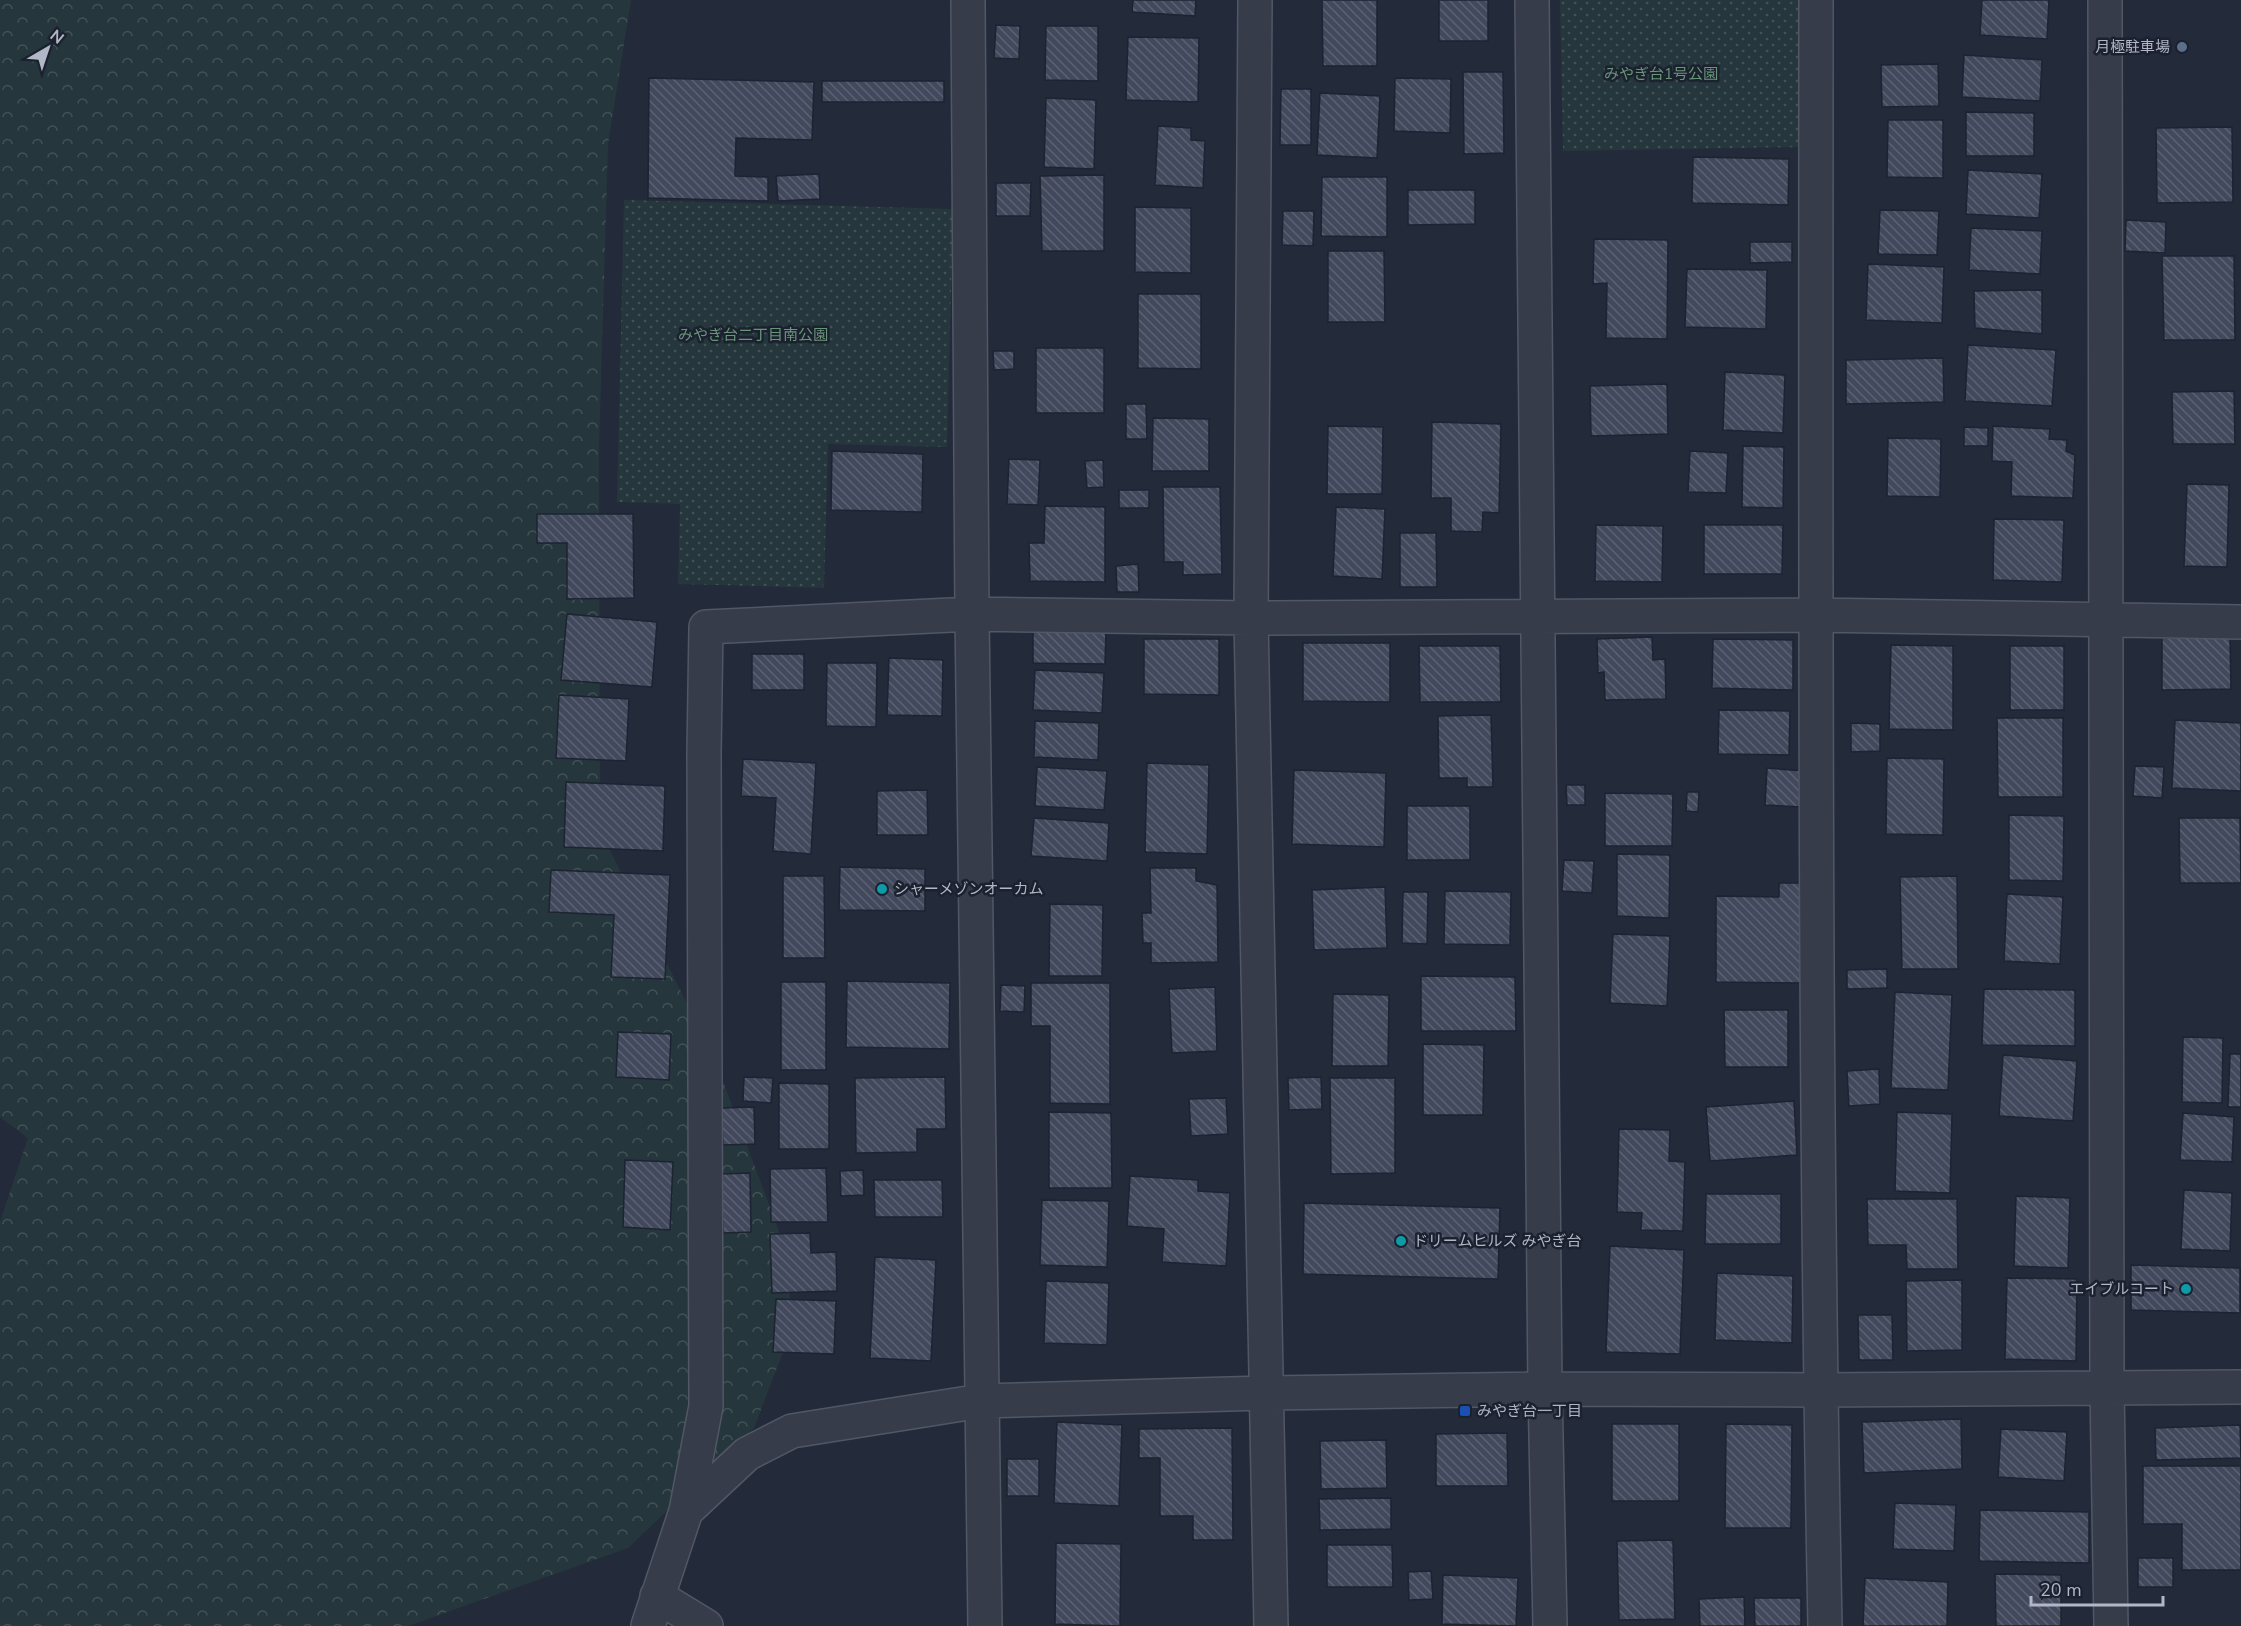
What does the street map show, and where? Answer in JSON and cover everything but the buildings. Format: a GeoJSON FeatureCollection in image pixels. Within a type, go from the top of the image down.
{"type":"FeatureCollection","features":[{"type":"Feature","properties":{"kind":"street"},"geometry":{"type":"LineString","coordinates":[[968,0],[972,614],[985,1626]]}},
{"type":"Feature","properties":{"kind":"street"},"geometry":{"type":"LineString","coordinates":[[1255,0],[1251,618],[1271,1626]]}},
{"type":"Feature","properties":{"kind":"street"},"geometry":{"type":"LineString","coordinates":[[1532,0],[1545,1389],[1550,1626]]}},
{"type":"Feature","properties":{"kind":"street"},"geometry":{"type":"LineString","coordinates":[[1816,0],[1820,1390],[1825,1626]]}},
{"type":"Feature","properties":{"kind":"street"},"geometry":{"type":"LineString","coordinates":[[2105,0],[2107,1388],[2111,1626]]}},
{"type":"Feature","properties":{"kind":"street"},"geometry":{"type":"LineString","coordinates":[[706,1626],[652,1611],[686,1511],[706,1406],[704,753],[706,627],[972,614],[1251,618],[1816,615],[2241,622]]}},
{"type":"Feature","properties":{"kind":"street"},"geometry":{"type":"LineString","coordinates":[[686,1511],[747,1454],[792,1431],[981,1401],[1266,1393],[1545,1389],[2241,1387]]}},
{"type":"Feature","properties":{"kind":"green space"},"geometry":{"type":"Polygon","coordinates":[[[0,0],[631,0],[608,144],[599,447],[600,831],[714,1057],[784,1245],[793,1326],[754,1428],[628,1548],[408,1626],[0,1626],[0,1222],[28,1138],[0,1117],[0,0]]]}},
{"type":"Feature","properties":{"kind":"green space","name":"みやぎ台1号公園"},"geometry":{"type":"Polygon","coordinates":[[[1560,0],[1798,0],[1801,147],[1563,151],[1560,0]]]}},
{"type":"Feature","properties":{"kind":"green space","name":"みやぎ台二丁目南公園"},"geometry":{"type":"Polygon","coordinates":[[[624,200],[953,209],[947,447],[828,444],[824,588],[678,584],[680,504],[617,502],[624,200]]]}},
{"type":"Feature","properties":{"kind":"place","name":"月極駐車場"},"geometry":{"type":"Point","coordinates":[2182,47]}},
{"type":"Feature","properties":{"kind":"place","name":"シャーメゾンオーカム"},"geometry":{"type":"Point","coordinates":[882,889]}},
{"type":"Feature","properties":{"kind":"place","name":"ドリームヒルズ みやぎ台"},"geometry":{"type":"Point","coordinates":[1401,1241]}},
{"type":"Feature","properties":{"kind":"place","name":"エイブルコート"},"geometry":{"type":"Point","coordinates":[2186,1289]}},
{"type":"Feature","properties":{"kind":"place","name":"みやぎ台一丁目"},"geometry":{"type":"Point","coordinates":[1465,1411]}}]}
